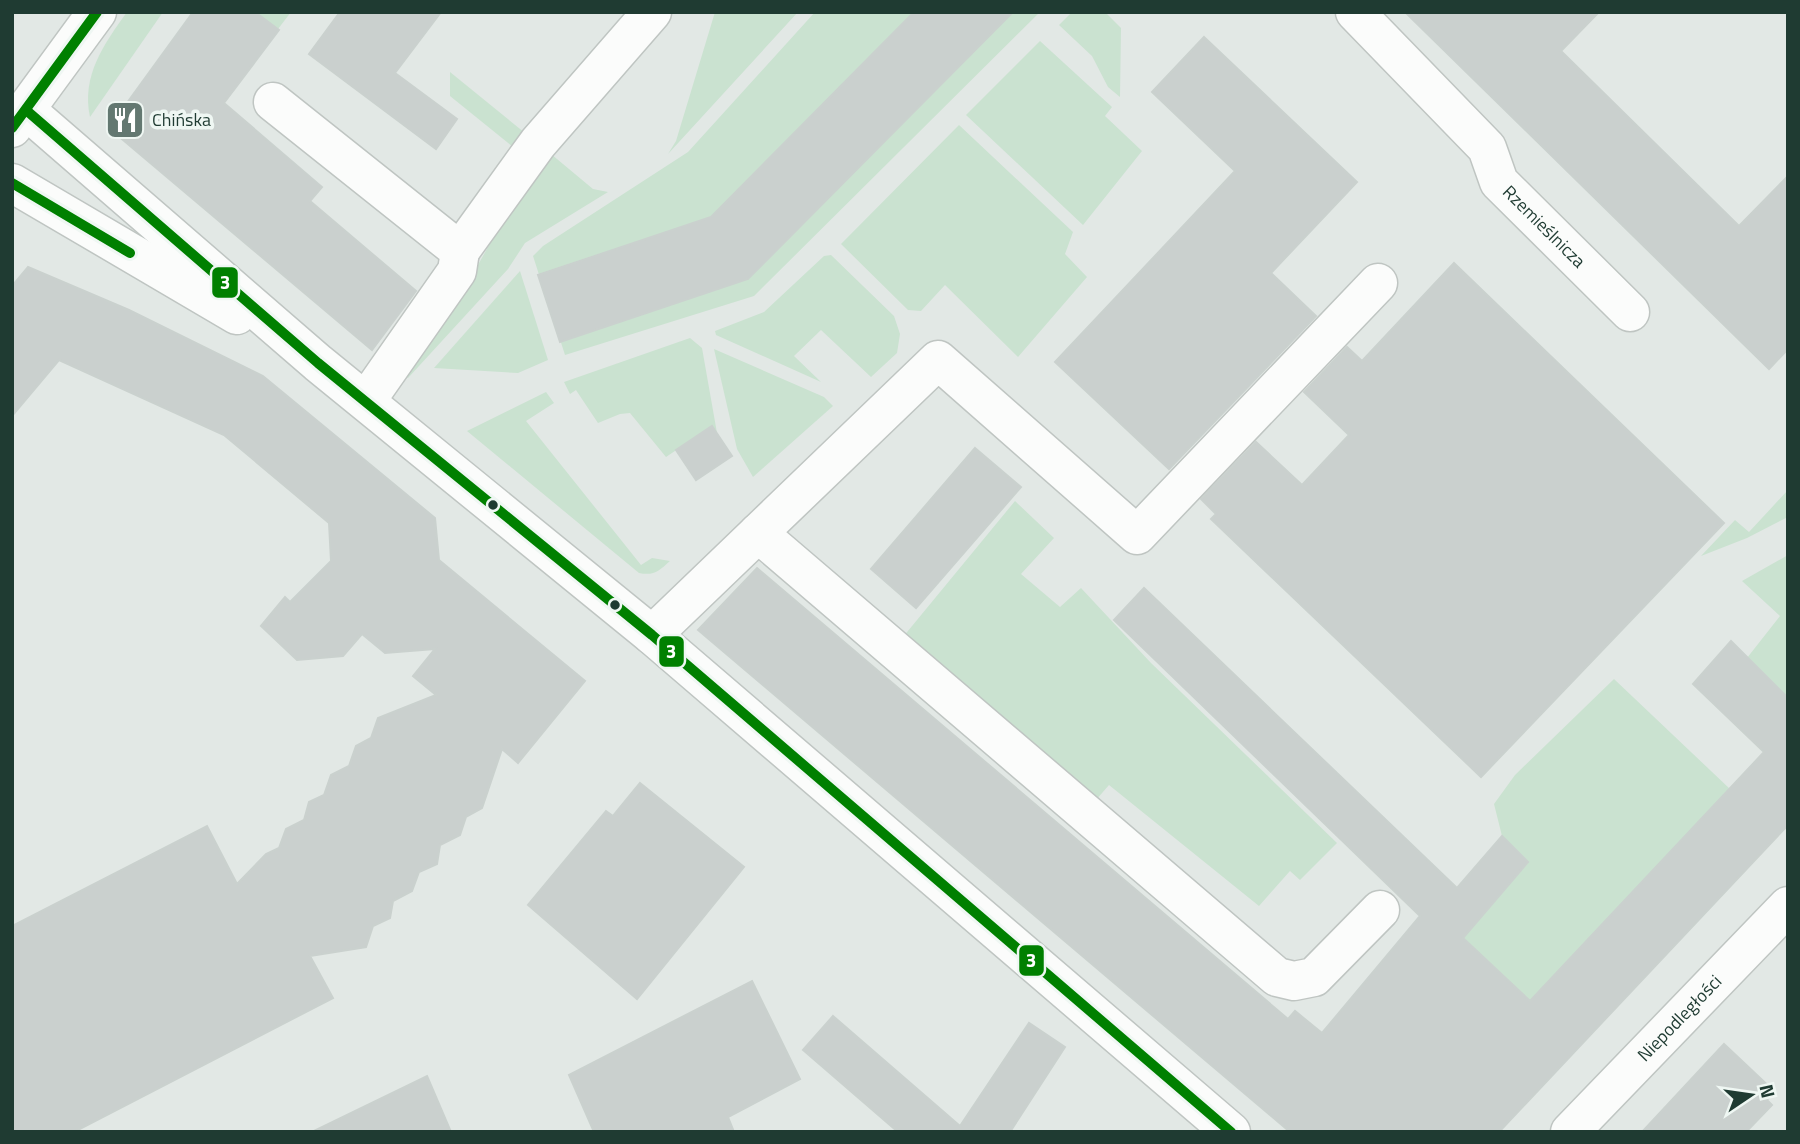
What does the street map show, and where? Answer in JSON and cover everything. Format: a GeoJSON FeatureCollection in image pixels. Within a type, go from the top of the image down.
{"type":"FeatureCollection","features":[{"type":"Feature","properties":{"kind":"street"},"geometry":{"type":"LineString","coordinates":[[97,12],[19,119],[652,635],[1231,1132]]}},
{"type":"Feature","properties":{"kind":"street"},"geometry":{"type":"LineString","coordinates":[[366,401],[457,271],[460,251],[538,143],[652,12]]}},
{"type":"Feature","properties":{"kind":"street","name":"Rzemieślnicza"},"geometry":{"type":"LineString","coordinates":[[1355,12],[1487,148],[1499,182],[1630,312]]}},
{"type":"Feature","properties":{"kind":"street"},"geometry":{"type":"LineString","coordinates":[[273,102],[460,251]]}},
{"type":"Feature","properties":{"kind":"street"},"geometry":{"type":"LineString","coordinates":[[12,183],[318,363]]}},
{"type":"Feature","properties":{"kind":"street"},"geometry":{"type":"LineString","coordinates":[[652,635],[938,360],[1137,535],[1378,283]]}},
{"type":"Feature","properties":{"kind":"street"},"geometry":{"type":"LineString","coordinates":[[758,533],[1277,977],[1294,981],[1314,977],[1380,910]]}},
{"type":"Feature","properties":{"kind":"street","name":"Niepodległości"},"geometry":{"type":"LineString","coordinates":[[1570,1132],[1788,906]]}},
{"type":"Feature","properties":{"kind":"green space"},"geometry":{"type":"Polygon","coordinates":[[[127,12],[163,12],[90,117],[89,88],[96,61],[127,12]]]}},
{"type":"Feature","properties":{"kind":"green space"},"geometry":{"type":"Polygon","coordinates":[[[255,12],[291,12],[278,29],[255,12]]]}},
{"type":"Feature","properties":{"kind":"green space"},"geometry":{"type":"Polygon","coordinates":[[[715,12],[798,12],[668,154],[676,141],[715,12]]]}},
{"type":"Feature","properties":{"kind":"green space"},"geometry":{"type":"Polygon","coordinates":[[[815,12],[1040,12],[754,296],[565,355],[533,256],[543,246],[688,152],[815,12]]]}},
{"type":"Feature","properties":{"kind":"green space"},"geometry":{"type":"Polygon","coordinates":[[[1072,12],[1105,12],[1121,28],[1120,97],[1108,87],[1092,56],[1059,25],[1072,12]]]}},
{"type":"Feature","properties":{"kind":"green space"},"geometry":{"type":"Polygon","coordinates":[[[1040,41],[1112,107],[1105,116],[1142,151],[1083,225],[966,115],[1040,41]]]}},
{"type":"Feature","properties":{"kind":"green space"},"geometry":{"type":"Polygon","coordinates":[[[450,72],[525,133],[513,147],[450,96],[450,72]]]}},
{"type":"Feature","properties":{"kind":"green space"},"geometry":{"type":"Polygon","coordinates":[[[959,125],[1073,232],[1065,254],[1087,277],[1018,357],[945,285],[921,311],[908,310],[841,244],[959,125]]]}},
{"type":"Feature","properties":{"kind":"green space"},"geometry":{"type":"Polygon","coordinates":[[[551,154],[593,189],[608,192],[525,243],[508,269],[408,378],[398,371],[456,304],[506,215],[551,154]]]}},
{"type":"Feature","properties":{"kind":"green space"},"geometry":{"type":"Polygon","coordinates":[[[831,255],[894,316],[900,334],[897,353],[871,377],[821,330],[794,356],[821,382],[716,335],[715,331],[764,312],[824,256],[831,255]]]}},
{"type":"Feature","properties":{"kind":"green space"},"geometry":{"type":"Polygon","coordinates":[[[520,271],[548,360],[518,373],[434,368],[520,271]]]}},
{"type":"Feature","properties":{"kind":"green space"},"geometry":{"type":"Polygon","coordinates":[[[690,338],[702,348],[717,433],[712,426],[666,457],[630,413],[598,423],[576,390],[570,394],[564,382],[690,338]]]}},
{"type":"Feature","properties":{"kind":"green space"},"geometry":{"type":"Polygon","coordinates":[[[714,349],[824,397],[833,406],[753,477],[737,449],[714,349]]]}},
{"type":"Feature","properties":{"kind":"green space"},"geometry":{"type":"Polygon","coordinates":[[[546,392],[554,403],[526,421],[641,565],[652,558],[670,561],[659,570],[649,574],[639,573],[467,431],[546,392]]]}},
{"type":"Feature","properties":{"kind":"green space"},"geometry":{"type":"Polygon","coordinates":[[[1788,490],[1788,517],[1747,538],[1701,556],[1735,520],[1749,532],[1788,490]]]}},
{"type":"Feature","properties":{"kind":"green space"},"geometry":{"type":"Polygon","coordinates":[[[1015,501],[1054,538],[1021,574],[1060,607],[1081,588],[1151,663],[1337,843],[1300,880],[1290,871],[1259,906],[1109,785],[1096,800],[903,637],[1015,501]]]}},
{"type":"Feature","properties":{"kind":"green space"},"geometry":{"type":"Polygon","coordinates":[[[1788,555],[1788,721],[1781,691],[1747,658],[1780,616],[1742,581],[1788,555]]]}},
{"type":"Feature","properties":{"kind":"green space"},"geometry":{"type":"Polygon","coordinates":[[[1614,679],[1730,789],[1512,1020],[1487,1000],[1505,977],[1463,938],[1528,863],[1502,836],[1494,804],[1515,775],[1614,679]]]}},
{"type":"Feature","properties":{"kind":"building"},"geometry":{"type":"Polygon","coordinates":[[[193,12],[255,12],[279,30],[224,103],[322,187],[310,201],[416,291],[372,350],[116,134],[116,118],[193,12]]]}},
{"type":"Feature","properties":{"kind":"building"},"geometry":{"type":"Polygon","coordinates":[[[340,12],[441,12],[395,73],[457,119],[436,149],[309,54],[340,12]]]}},
{"type":"Feature","properties":{"kind":"building"},"geometry":{"type":"Polygon","coordinates":[[[914,12],[1013,12],[748,279],[560,342],[538,275],[711,217],[914,12]]]}},
{"type":"Feature","properties":{"kind":"building"},"geometry":{"type":"Polygon","coordinates":[[[1405,12],[1599,12],[1561,51],[1739,226],[1788,176],[1788,349],[1769,369],[1405,12]]]}},
{"type":"Feature","properties":{"kind":"building"},"geometry":{"type":"Polygon","coordinates":[[[1204,37],[1357,182],[1271,273],[1316,316],[1169,469],[1055,362],[1235,171],[1152,92],[1204,37]]]}},
{"type":"Feature","properties":{"kind":"building"},"geometry":{"type":"Polygon","coordinates":[[[1454,263],[1724,523],[1481,777],[1211,519],[1216,514],[1201,499],[1256,442],[1302,485],[1349,435],[1304,392],[1347,347],[1362,361],[1454,263]]]}},
{"type":"Feature","properties":{"kind":"building"},"geometry":{"type":"Polygon","coordinates":[[[28,267],[129,310],[263,376],[435,518],[439,560],[585,681],[518,763],[502,749],[482,808],[466,817],[460,835],[440,845],[437,864],[419,872],[412,891],[393,901],[390,918],[373,926],[366,947],[310,956],[333,998],[74,1132],[12,1132],[12,926],[207,826],[237,884],[266,854],[279,848],[286,829],[304,820],[309,802],[324,795],[331,775],[349,766],[356,746],[371,738],[378,718],[436,695],[413,676],[435,649],[385,653],[362,634],[343,656],[297,660],[261,626],[285,597],[290,602],[331,561],[329,523],[224,435],[59,360],[12,416],[12,286],[28,267]]]}},
{"type":"Feature","properties":{"kind":"building"},"geometry":{"type":"Polygon","coordinates":[[[712,426],[732,456],[696,480],[676,450],[712,426]]]}},
{"type":"Feature","properties":{"kind":"building"},"geometry":{"type":"Polygon","coordinates":[[[975,448],[1021,487],[916,608],[871,569],[975,448]]]}},
{"type":"Feature","properties":{"kind":"building"},"geometry":{"type":"Polygon","coordinates":[[[757,568],[1288,1019],[1295,1011],[1322,1033],[1420,916],[1114,620],[1144,588],[1457,888],[1502,836],[1528,862],[1463,938],[1530,1001],[1764,752],[1693,684],[1731,641],[1788,698],[1788,825],[1499,1132],[1290,1132],[698,630],[757,568]]]}},
{"type":"Feature","properties":{"kind":"building"},"geometry":{"type":"Polygon","coordinates":[[[640,783],[744,867],[637,999],[528,905],[606,811],[613,816],[640,783]]]}},
{"type":"Feature","properties":{"kind":"building"},"geometry":{"type":"Polygon","coordinates":[[[752,981],[800,1079],[728,1117],[734,1132],[594,1132],[569,1075],[752,981]]]}},
{"type":"Feature","properties":{"kind":"building"},"geometry":{"type":"Polygon","coordinates":[[[833,1016],[960,1126],[1029,1023],[1065,1047],[1010,1132],[898,1132],[803,1050],[833,1016]]]}},
{"type":"Feature","properties":{"kind":"building"},"geometry":{"type":"Polygon","coordinates":[[[1724,1044],[1774,1091],[1767,1100],[1772,1105],[1746,1132],[1642,1132],[1724,1044]]]}},
{"type":"Feature","properties":{"kind":"building"},"geometry":{"type":"Polygon","coordinates":[[[427,1076],[451,1132],[312,1132],[427,1076]]]}},
{"type":"Feature","properties":{"kind":"transit line","name":"3"},"geometry":{"type":"LineString","coordinates":[[12,128],[97,12]]}},
{"type":"Feature","properties":{"kind":"transit line","name":"3"},"geometry":{"type":"LineString","coordinates":[[26,110],[318,363],[652,635],[1231,1132]]}},
{"type":"Feature","properties":{"kind":"transit line","name":"3"},"geometry":{"type":"LineString","coordinates":[[12,183],[130,253]]}},
{"type":"Feature","properties":{"kind":"place","name":"Chińska"},"geometry":{"type":"Point","coordinates":[125,120]}}]}
